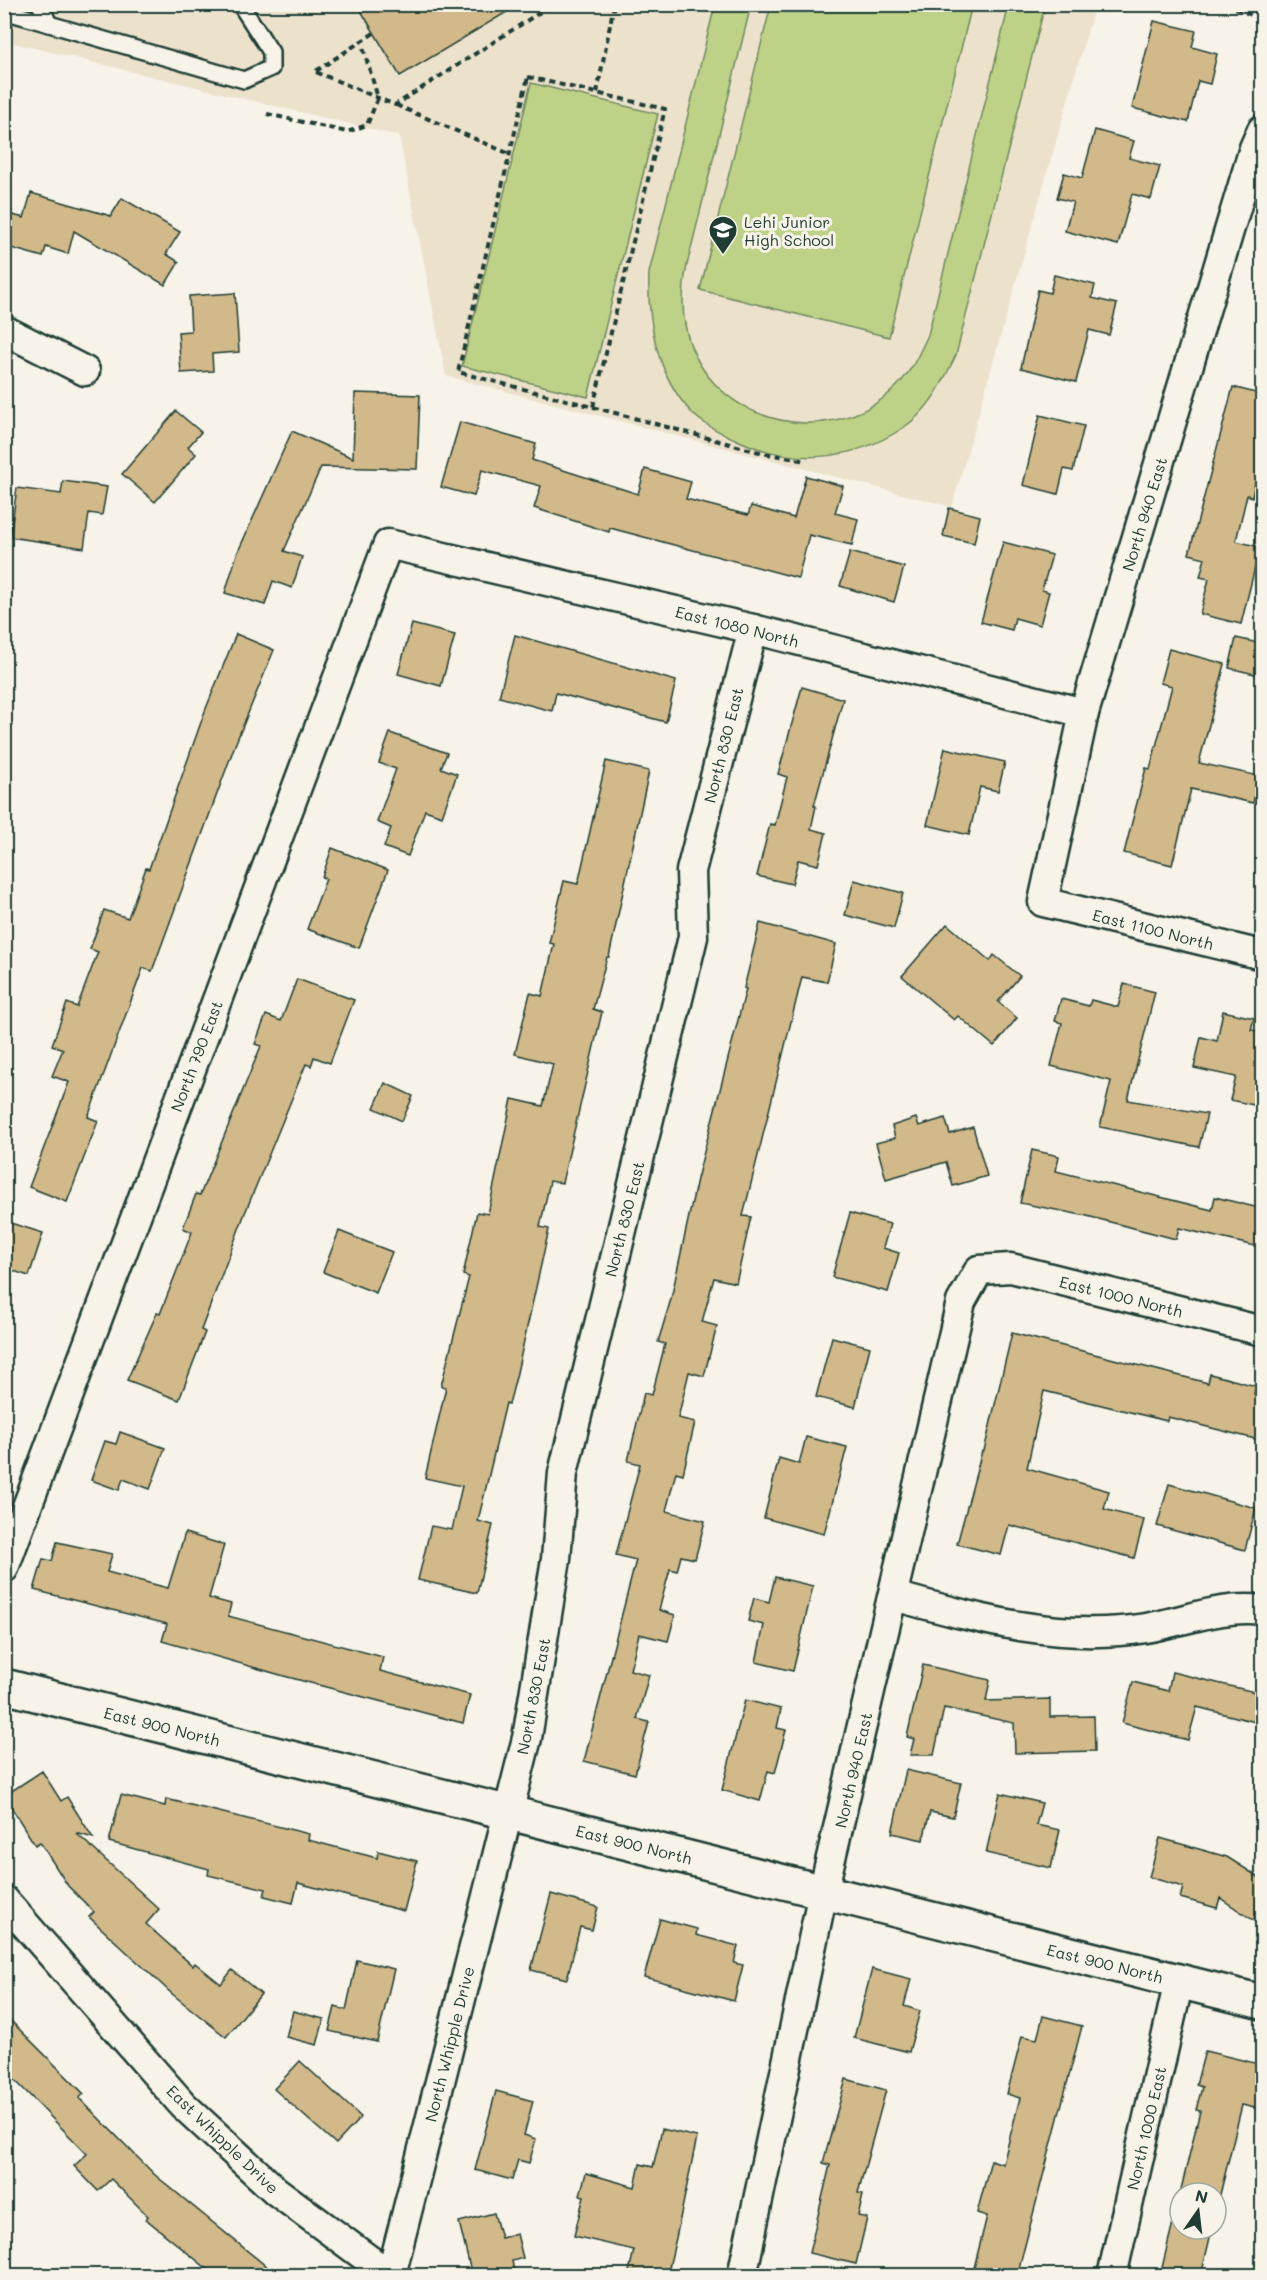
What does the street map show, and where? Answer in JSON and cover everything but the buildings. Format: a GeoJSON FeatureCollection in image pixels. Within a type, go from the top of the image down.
{"type":"FeatureCollection","features":[{"type":"Feature","properties":{"kind":"street","name":"North 940 East"},"geometry":{"type":"LineString","coordinates":[[1043,902],[1084,713],[1251,160],[1263,130]]}},
{"type":"Feature","properties":{"kind":"street"},"geometry":{"type":"LineString","coordinates":[[4,330],[85,371]]}},
{"type":"Feature","properties":{"kind":"street","name":"East 1080 North"},"geometry":{"type":"LineString","coordinates":[[388,544],[753,630],[1084,713]]}},
{"type":"Feature","properties":{"kind":"street","name":"North 790 East"},"geometry":{"type":"LineString","coordinates":[[4,1568],[388,544]]}},
{"type":"Feature","properties":{"kind":"street","name":"North 830 East"},"geometry":{"type":"LineString","coordinates":[[507,1812],[527,1738],[542,1659],[556,1559],[563,1473],[693,937],[691,871],[753,630]]}},
{"type":"Feature","properties":{"kind":"street","name":"East 1100 North"},"geometry":{"type":"LineString","coordinates":[[1043,902],[1263,955]]}},
{"type":"Feature","properties":{"kind":"street","name":"East 1000 North"},"geometry":{"type":"LineString","coordinates":[[979,1270],[1011,1268],[1263,1331]]}},
{"type":"Feature","properties":{"kind":"street","name":"North 940 East"},"geometry":{"type":"LineString","coordinates":[[742,2276],[824,1892],[962,1302],[979,1270]]}},
{"type":"Feature","properties":{"kind":"street"},"geometry":{"type":"LineString","coordinates":[[894,1596],[998,1624],[1078,1633],[1146,1628],[1208,1612],[1263,1610]]}},
{"type":"Feature","properties":{"kind":"street","name":"East 900 North"},"geometry":{"type":"LineString","coordinates":[[4,1686],[1263,2002]]}},
{"type":"Feature","properties":{"kind":"street","name":"North Whipple Drive"},"geometry":{"type":"LineString","coordinates":[[391,2275],[507,1812]]}},
{"type":"Feature","properties":{"kind":"street","name":"East Whipple Drive"},"geometry":{"type":"LineString","coordinates":[[4,1900],[183,2105],[276,2191],[391,2275]]}},
{"type":"Feature","properties":{"kind":"street","name":"North 1000 East"},"geometry":{"type":"LineString","coordinates":[[1112,2276],[1179,1981]]}},
{"type":"Feature","properties":{"kind":"lane"},"geometry":{"type":"LineString","coordinates":[[40,4],[49,24]]}},
{"type":"Feature","properties":{"kind":"lane"},"geometry":{"type":"LineString","coordinates":[[4,11],[244,80],[271,68],[271,52],[240,4]]}},
{"type":"Feature","properties":{"kind":"path"},"geometry":{"type":"LineString","coordinates":[[395,105],[553,4]]}},
{"type":"Feature","properties":{"kind":"path"},"geometry":{"type":"LineString","coordinates":[[597,93],[614,4]]}},
{"type":"Feature","properties":{"kind":"path"},"geometry":{"type":"LineString","coordinates":[[1226,4],[1256,17]]}},
{"type":"Feature","properties":{"kind":"path"},"geometry":{"type":"LineString","coordinates":[[374,33],[362,44],[316,72],[510,154]]}},
{"type":"Feature","properties":{"kind":"path"},"geometry":{"type":"LineString","coordinates":[[267,114],[347,132],[367,125],[378,98],[362,44]]}},
{"type":"Feature","properties":{"kind":"path"},"geometry":{"type":"LineString","coordinates":[[593,407],[665,109],[528,77],[458,372],[763,453],[806,461]]}},
{"type":"Feature","properties":{"kind":"shaded area","name":"Lehi Junior High School"},"geometry":{"type":"Polygon","coordinates":[[[5,4],[1095,5],[952,507],[446,376],[399,136],[5,41],[5,4]]]}},
{"type":"Feature","properties":{"kind":"green space"},"geometry":{"type":"Polygon","coordinates":[[[715,5],[751,5],[687,265],[683,294],[685,324],[696,357],[715,384],[741,405],[771,418],[803,423],[835,420],[867,408],[895,388],[914,363],[928,335],[1009,5],[1045,5],[956,355],[941,385],[921,413],[903,428],[863,448],[842,454],[799,456],[756,448],[718,431],[696,417],[680,398],[662,365],[652,329],[649,273],[715,5]]]}},
{"type":"Feature","properties":{"kind":"green space"},"geometry":{"type":"Polygon","coordinates":[[[771,5],[972,5],[889,337],[700,290],[771,5]]]}},
{"type":"Feature","properties":{"kind":"green space"},"geometry":{"type":"Polygon","coordinates":[[[531,83],[658,114],[588,397],[462,366],[531,83]]]}},
{"type":"Feature","properties":{"kind":"place","name":"Lehi Junior High School"},"geometry":{"type":"Point","coordinates":[723,256]}}]}
